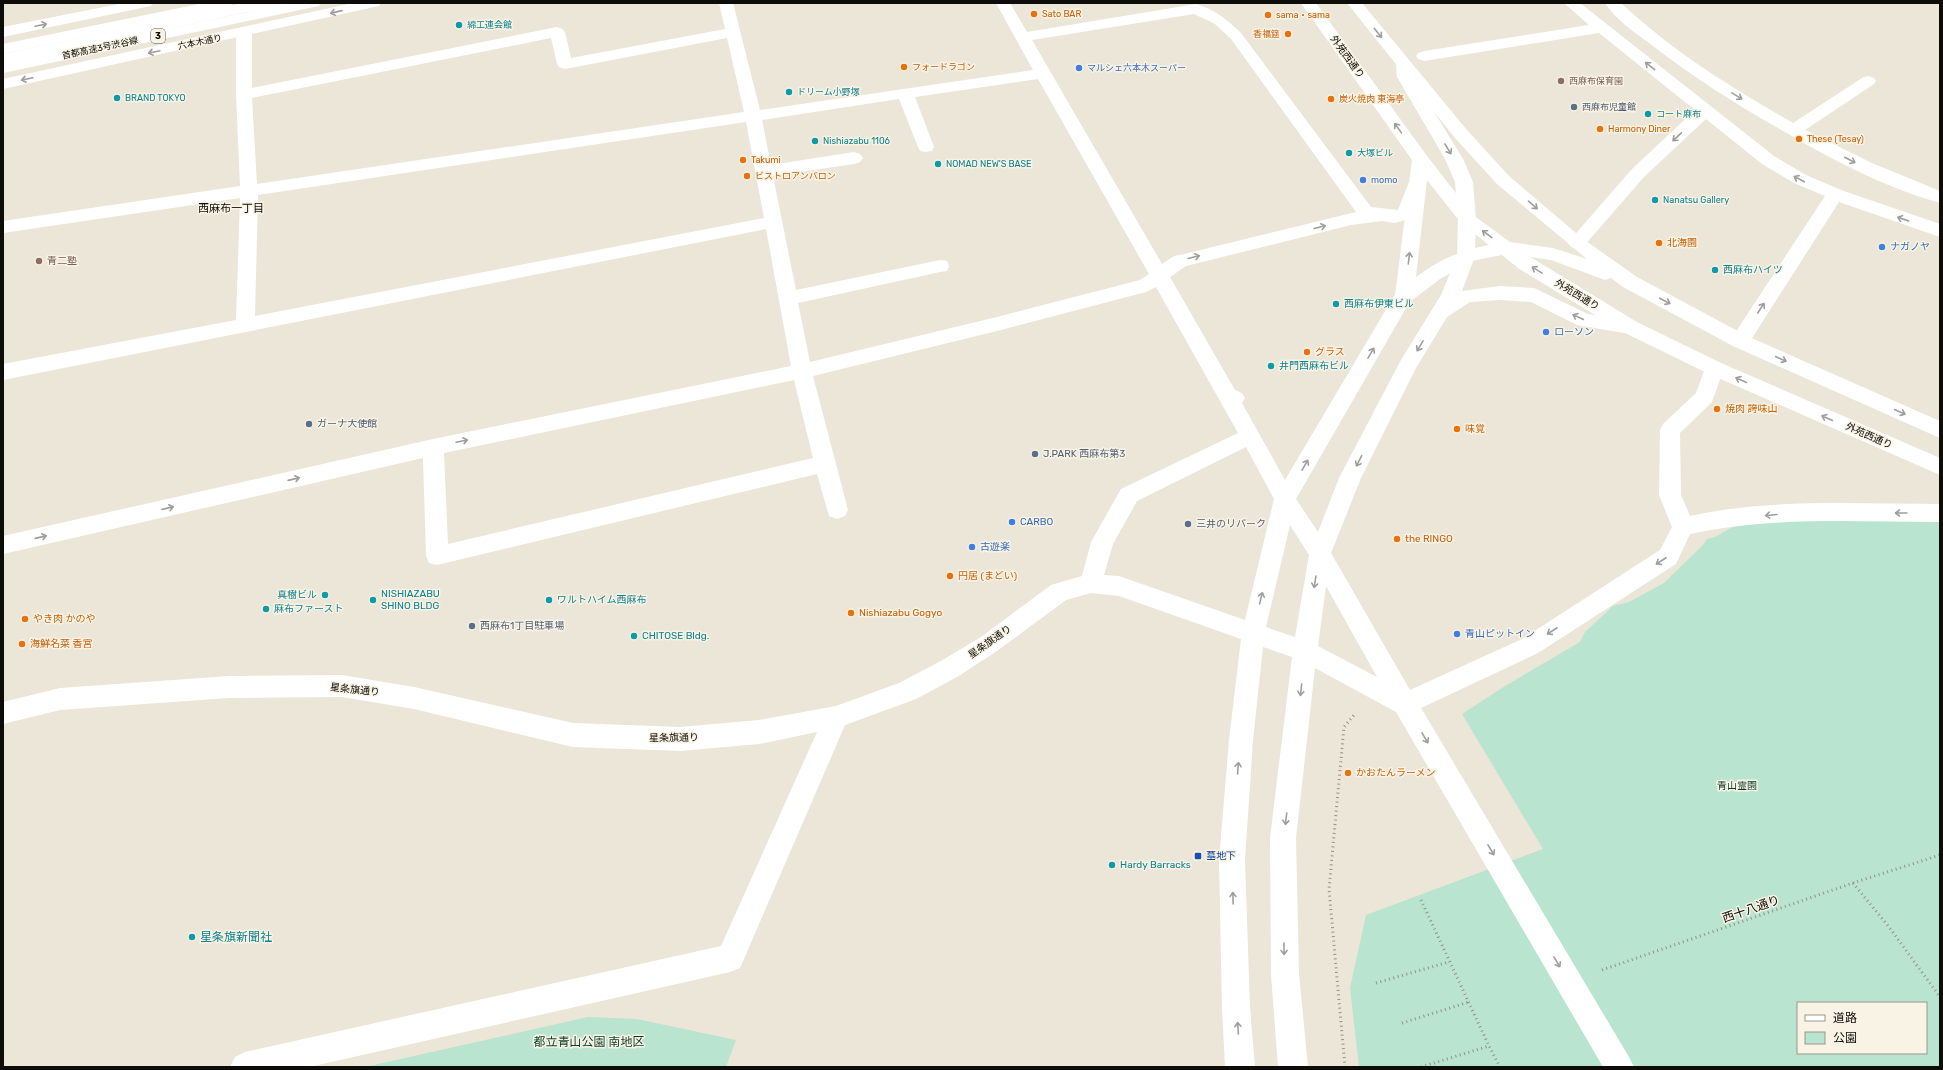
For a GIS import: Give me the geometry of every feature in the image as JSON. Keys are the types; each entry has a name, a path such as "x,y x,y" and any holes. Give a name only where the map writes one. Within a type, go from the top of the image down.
{"main road":[{"path":"3,32 146,3"},
{"name":"首都高速3号渋谷線","path":"3,49 226,3"},
{"path":"3,59 243,8 279,3"},
{"name":"首都高速3号渋谷線","path":"3,68 314,3"},
{"name":"六本木通り","path":"3,84 374,3"},
{"path":"726,3 753,116 802,371 837,510"},
{"path":"1003,3 1160,274 1230,399 1235,398 1230,400 1285,499 1320,554 1405,704 1620,1067"},
{"name":"外苑西通り","path":"1308,3 1421,160 1467,219 1525,263 1630,327 1714,368 1940,467"},
{"path":"1354,3 1461,134 1503,180 1577,243 1630,282 1740,341 1940,430"},
{"path":"1571,3 1601,28 1681,89 1768,160 1800,179 1835,194 1940,231"},
{"path":"1612,3 1660,45 1703,76 1793,130 1859,165 1940,197"},
{"path":"1023,37 1194,6 1220,21 1236,36 1360,209 1371,214 1395,217 1406,214 1413,196 1421,160"},
{"path":"1424,56 1601,28"},
{"path":"244,32 244,95 249,191 245,325"},
{"path":"244,95 557,32 565,64 733,32"},
{"path":"1293,1067 1285,974 1283,838 1305,651 1320,554 1350,478 1408,365 1450,296 1466,256 1467,219 1464,182 1454,159 1405,77 1404,66"},
{"path":"3,227 1044,73"},
{"path":"1681,89 1703,76"},
{"path":"1793,130 1868,81"},
{"path":"905,93 926,147"},
{"path":"1577,243 1638,173 1705,110"},
{"path":"764,172 854,158"},
{"path":"1404,296 1421,160"},
{"path":"1740,341 1835,194"},
{"path":"3,545 433,447 802,371 998,324 1146,285 1180,261 1352,219 1382,215"},
{"path":"3,372 773,222"},
{"path":"1240,1067 1236,1008 1232,860 1240,740 1253,633 1285,499 1404,296 1433,274 1466,256 1506,248 1553,254 1630,282"},
{"path":"788,298 940,266"},
{"path":"1440,312 1466,296 1500,293 1534,295 1584,320 1630,327"},
{"path":"1405,704 1530,646 1668,557 1683,527 1670,495 1670,430 1705,397 1714,368"},
{"path":"1091,583 1102,542 1129,495 1250,436"},
{"path":"433,447 437,556 825,464"},
{"path":"1683,527 1718,519 1793,513 1940,513"},
{"name":"星条旗通り","path":"3,713 60,699 229,687 342,686 414,698 573,734 610,737 680,739 719,737 759,732 836,717 907,691 949,669 989,644 1059,592 1091,583 1119,586 1305,651 1405,704"},
{"path":"246,1067 730,958 836,717"}],"path":[{"path":"1345,1067 1329,889 1344,727 1360,708"},
{"name":"西十八通り","path":"1570,982 1854,883 1940,855"},
{"path":"1854,883 1889,927 1940,997"},
{"path":"1421,900 1449,962 1500,1067"},
{"path":"1376,983 1449,962"},
{"path":"1402,1023 1469,1002"},
{"path":"1421,1067 1489,1046"}],"green space":[{"name":"青山霊園","path":"1932,520 1940,523 1940,1067 1359,1067 1350,988 1366,915 1543,849 1462,714 1505,686 1580,642 1585,632 1613,606 1629,602 1664,583 1703,545 1707,539 1715,537 1743,521"},
{"name":"都立青山公園 南地区","path":"588,1017 637,1019 736,1040 726,1067 365,1067"}],"place":[{"name":"Sato BAR","path":"1034,14"},
{"name":"sama・sama","path":"1268,15"},
{"name":"綿工連会館","path":"459,25"},
{"name":"香福筵","path":"1288,34"},
{"name":"フォードラゴン","path":"904,67"},
{"name":"マルシェ六本木スーパー","path":"1079,68"},
{"name":"西麻布保育園","path":"1561,81"},
{"name":"ドリーム小野塚","path":"789,92"},
{"name":"BRAND TOKYO","path":"117,98"},
{"name":"炭火焼肉 東海亭","path":"1331,99"},
{"name":"西麻布児童館","path":"1574,107"},
{"name":"コート麻布","path":"1648,114"},
{"name":"Harmony Diner","path":"1600,129"},
{"name":"These (Tesay)","path":"1799,139"},
{"name":"Nishiazabu 1106","path":"815,141"},
{"name":"大塚ビル","path":"1349,153"},
{"name":"Takumi","path":"743,160"},
{"name":"NOMAD NEW'S BASE","path":"938,164"},
{"name":"ビストロアンバロン","path":"747,176"},
{"name":"momo","path":"1363,180"},
{"name":"Nanatsu Gallery","path":"1655,200"},
{"name":"北海園","path":"1659,243"},
{"name":"ナガノヤ","path":"1882,247"},
{"name":"青二塾","path":"39,261"},
{"name":"西麻布ハイツ","path":"1715,270"},
{"name":"西麻布伊東ビル","path":"1336,304"},
{"name":"ローソン","path":"1546,332"},
{"name":"グラス","path":"1307,352"},
{"name":"井門西麻布ビル","path":"1271,366"},
{"name":"焼肉 誇味山","path":"1717,409"},
{"name":"ガーナ大使館","path":"309,424"},
{"name":"味覚","path":"1457,429"},
{"name":"J.PARK 西麻布第3","path":"1035,454"},
{"name":"CARBO","path":"1012,522"},
{"name":"三井のリパーク","path":"1188,524"},
{"name":"the RINGO","path":"1397,539"},
{"name":"古遊楽","path":"972,547"},
{"name":"円居 (まどい)","path":"950,576"},
{"name":"真樹ビル","path":"325,595"},
{"name":"NISHIAZABU SHINO BLDG","path":"373,600"},
{"name":"ワルトハイム西麻布","path":"549,600"},
{"name":"麻布ファースト","path":"266,609"},
{"name":"Nishiazabu Gogyo","path":"851,613"},
{"name":"やき肉 かのや","path":"25,619"},
{"name":"西麻布1丁目駐車場","path":"472,626"},
{"name":"青山ピットイン","path":"1457,634"},
{"name":"CHITOSE Bldg.","path":"634,636"},
{"name":"海鮮名菜 香宮","path":"22,644"},
{"name":"かおたんラーメン","path":"1348,773"},
{"name":"墓地下","path":"1198,856"},
{"name":"Hardy Barracks","path":"1112,865"},
{"name":"星条旗新聞社","path":"192,937"}],"district":[{"name":"西麻布一丁目","path":"231,208"}]}
